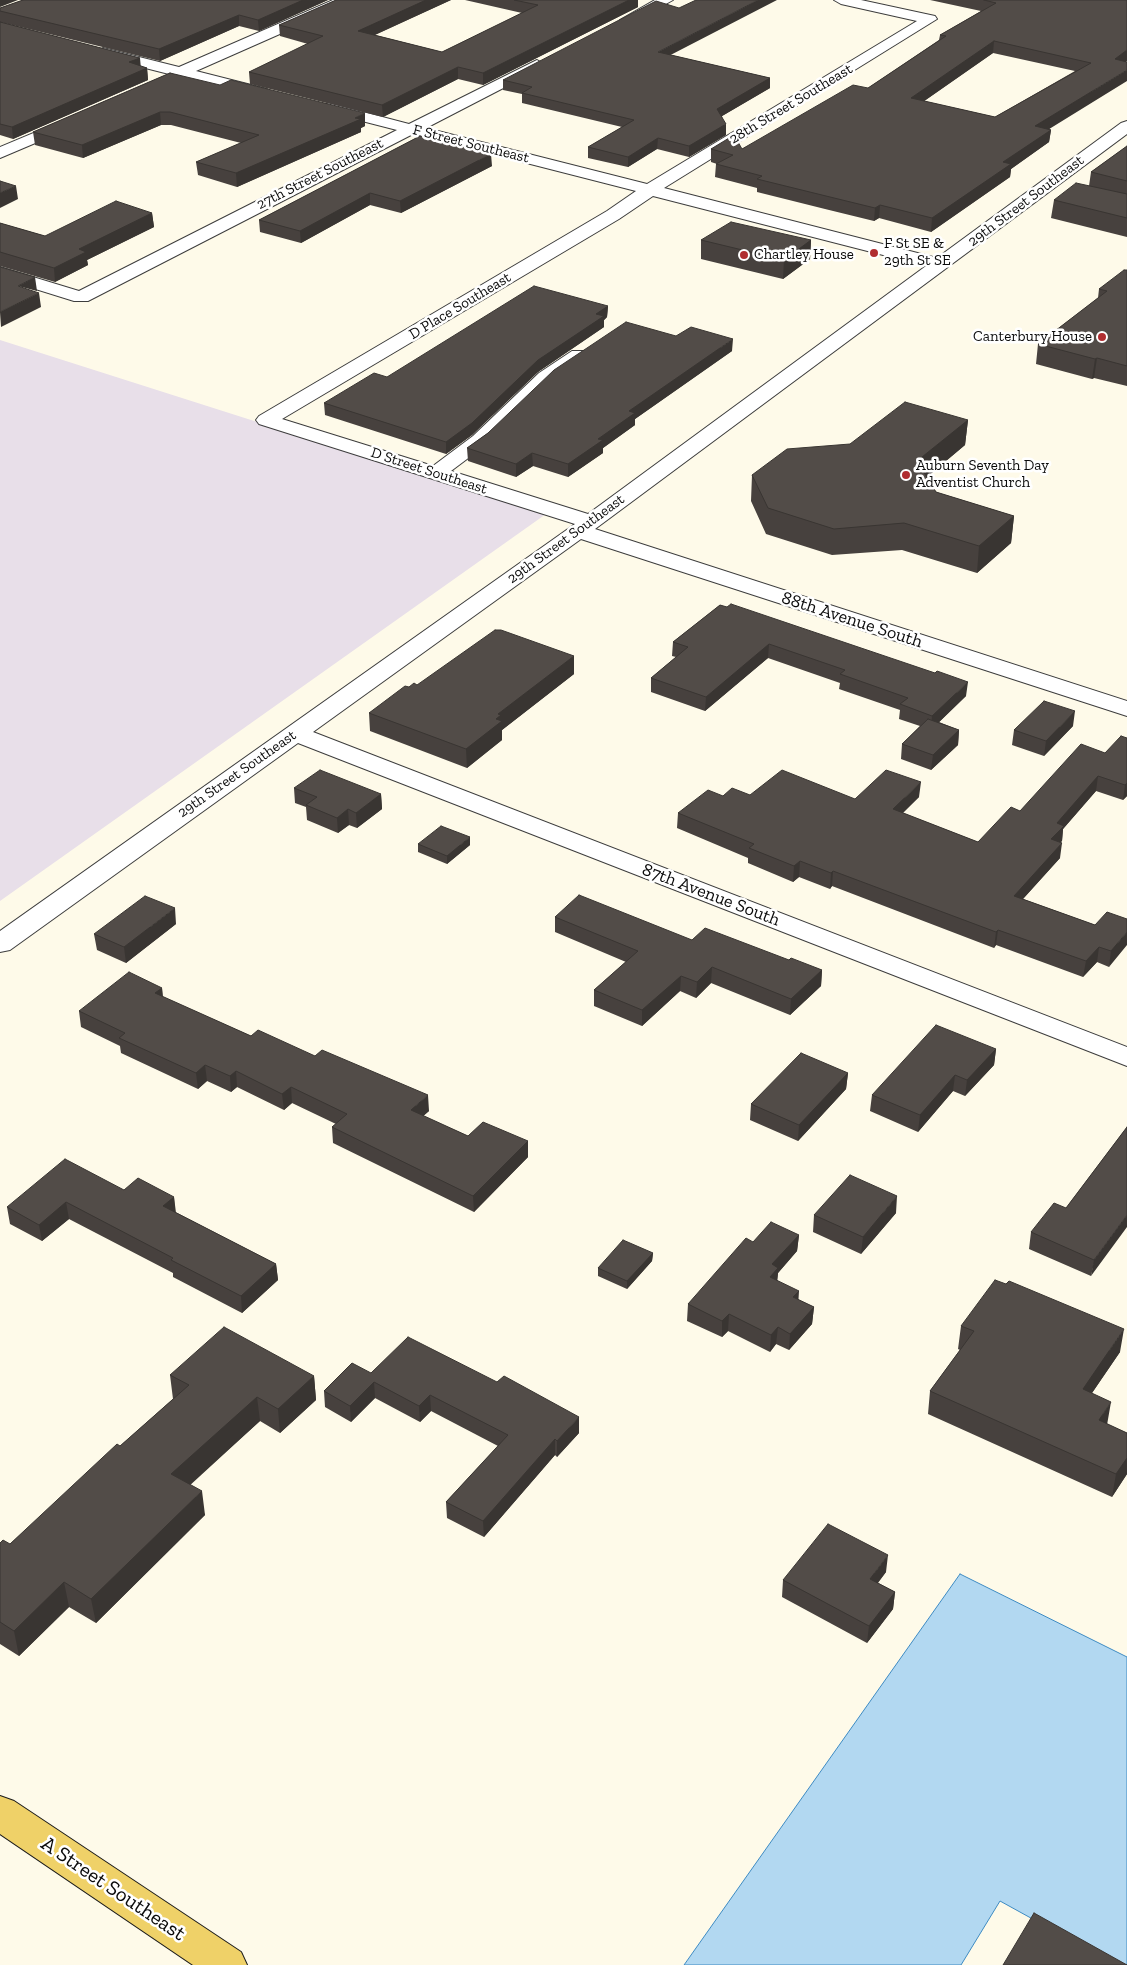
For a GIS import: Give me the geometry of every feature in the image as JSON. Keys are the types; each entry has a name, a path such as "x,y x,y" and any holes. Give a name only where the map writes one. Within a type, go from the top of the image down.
{"main road":[{"name":"A Street Southeast","path":"0,1813 227,1965"}],"street":[{"path":"154,84 345,0"},
{"path":"613,26 666,0"},
{"name":"28th Street Southeast","path":"651,189 930,19 841,0"},
{"path":"86,48 277,96"},
{"name":"27th Street Southeast","path":"0,272 81,296 551,57"},
{"name":"F Street Southeast","path":"315,105 941,264"},
{"path":"0,153 82,117"},
{"name":"29th Street Southeast","path":"0,944 584,526 941,264 1054,189 1123,133"},
{"name":"D Place Southeast","path":"266,420 613,215 651,189"},
{"path":"436,473 480,440 546,377 592,346"},
{"name":"D Street Southeast","path":"266,420 436,473 584,526"},
{"name":"88th Avenue South","path":"584,526 1127,709"},
{"name":"87th Avenue South","path":"295,733 1127,1057"}],"shaded area":[{"path":"0,340 546,514 0,901"}],"water":[{"path":"960,1574 1127,1657 1127,1965 1116,1965 1000,1901 961,1965 684,1965"}],"building":[{"path":"23,0 303,0 258,20 239,15 159,49 0,11 0,8"},
{"path":"336,0 426,0 358,31 442,52 538,5 514,0 629,0 483,73 458,67 382,105 249,72 323,36 279,25"},
{"path":"696,0 758,0 658,52 770,78 717,109 726,124 689,146 658,138 628,157 588,147 634,120 522,93 532,87 503,80 656,1 679,8"},
{"path":"984,0 1127,0 1127,50 1115,59 1127,62 1127,70 1035,126 1051,130 1003,162 1011,164 932,218 880,205 875,208 757,179 762,176 716,164 733,155 711,149 734,135 742,149 853,85 868,88 946,36 940,35 996,3","holes":["994,41 1091,63 995,117 911,98"]},
{"path":"0,22 140,58 129,62 147,68 12,127 0,124"},
{"path":"170,73 220,85 231,80 365,113 355,118 361,119 236,173 196,162 259,135 170,112 160,112 82,145 33,132"},
{"path":"420,136 491,154 400,201 370,193 300,231 259,220"},
{"path":"1127,146 1127,181 1091,172"},
{"path":"0,181 16,186 0,193"},
{"path":"1076,183 1127,194 1127,218 1054,200"},
{"path":"116,201 152,213 79,249 86,252 54,268 0,252 0,223 45,236"},
{"path":"731,222 811,240 784,260 701,240"},
{"path":"0,267 35,277 18,286 39,293 0,312"},
{"path":"1124,270 1127,270 1127,366 1038,344 1107,291 1099,289"},
{"path":"534,286 608,306 596,314 604,316 538,360 472,423 446,442 324,403 374,373 387,377"},
{"path":"626,322 676,336 691,327 733,339 629,411 635,413 598,439 603,440 568,464 532,453 516,464 467,448 488,433 554,370"},
{"path":"905,402 968,420 917,461 936,492 1014,516 979,546 904,523 834,529 768,508 752,475 787,449 850,444"},
{"path":"731,604 935,673 937,671 968,682 932,716 900,704 908,698 840,674 845,670 769,644 706,697 651,678 688,647 673,642 720,605 727,607"},
{"path":"495,630 501,630 574,656 498,714 501,715 496,719 502,721 466,749 369,713 405,686 409,687 414,683 417,685"},
{"path":"1044,701 1075,711 1046,741 1014,730"},
{"path":"928,719 959,730 933,755 902,744"},
{"path":"1121,736 1127,738 1127,783 1125,785 1098,776 1057,823 1064,826 1051,839 1062,843 1014,896 1095,925 1107,912 1127,919 1127,932 1111,951 1099,947 1086,961 998,930 996,932 833,871 831,873 800,861 794,866 749,848 754,844 678,813 708,790 723,796 732,788 750,795 782,770 855,799 886,770 921,782 893,809 978,842 1011,807 1020,811 1081,744 1105,753"},
{"path":"320,770 381,794 356,813 348,809 337,818 306,805 317,797 294,788"},
{"path":"441,826 470,837 447,856 418,844"},
{"path":"579,895 692,940 705,928 789,960 791,958 822,970 791,999 712,967 697,982 681,976 642,1010 594,990 638,951 555,917"},
{"path":"145,896 175,908 124,947 94,934"},
{"path":"129,972 162,988 155,993 251,1036 258,1030 315,1056 322,1050 428,1095 411,1110 468,1136 483,1122 528,1141 473,1196 332,1127 347,1114 291,1087 282,1094 236,1071 230,1076 205,1065 196,1073 119,1038 125,1033 79,1011"},
{"path":"936,1025 996,1049 967,1080 955,1075 920,1115 872,1095"},
{"path":"801,1053 848,1073 799,1125 751,1104"},
{"path":"1127,1127 1127,1215 1094,1260 1031,1232 1054,1203 1066,1208"},
{"path":"65,1159 124,1190 138,1178 174,1197 163,1206 276,1264 241,1296 66,1202 39,1225 7,1207"},
{"path":"850,1175 897,1196 863,1237 814,1215"},
{"path":"771,1222 799,1235 772,1264 778,1268 770,1277 799,1291 793,1297 814,1307 790,1334 778,1327 771,1335 729,1314 722,1321 688,1304 746,1238 753,1242"},
{"path":"623,1240 653,1253 627,1281 598,1268"},
{"path":"995,1280 1006,1284 1009,1281 1124,1329 1083,1389 1111,1402 1099,1420 1127,1433 1127,1458 1116,1474 930,1391 974,1331 961,1326"},
{"path":"224,1327 314,1376 278,1409 257,1397 171,1474 202,1491 91,1599 64,1582 14,1631 0,1622 0,1543 3,1540 10,1544 117,1444 120,1446 189,1385 170,1375"},
{"path":"408,1337 497,1382 504,1376 579,1417 557,1441 555,1439 483,1521 446,1502 508,1435 430,1395 419,1406 374,1382 350,1406 324,1391 352,1363 371,1373"},
{"path":"828,1524 888,1555 870,1579 895,1592 869,1626 783,1580"},
{"path":"1034,1913 1127,1965 1003,1965"}],"place":[{"name":"F St SE & 29th St SE","path":"874,253"},
{"name":"Chartley House","path":"744,255"},
{"name":"Canterbury House","path":"1102,337"},
{"name":"Auburn Seventh Day Adventist Church","path":"906,475"}]}
